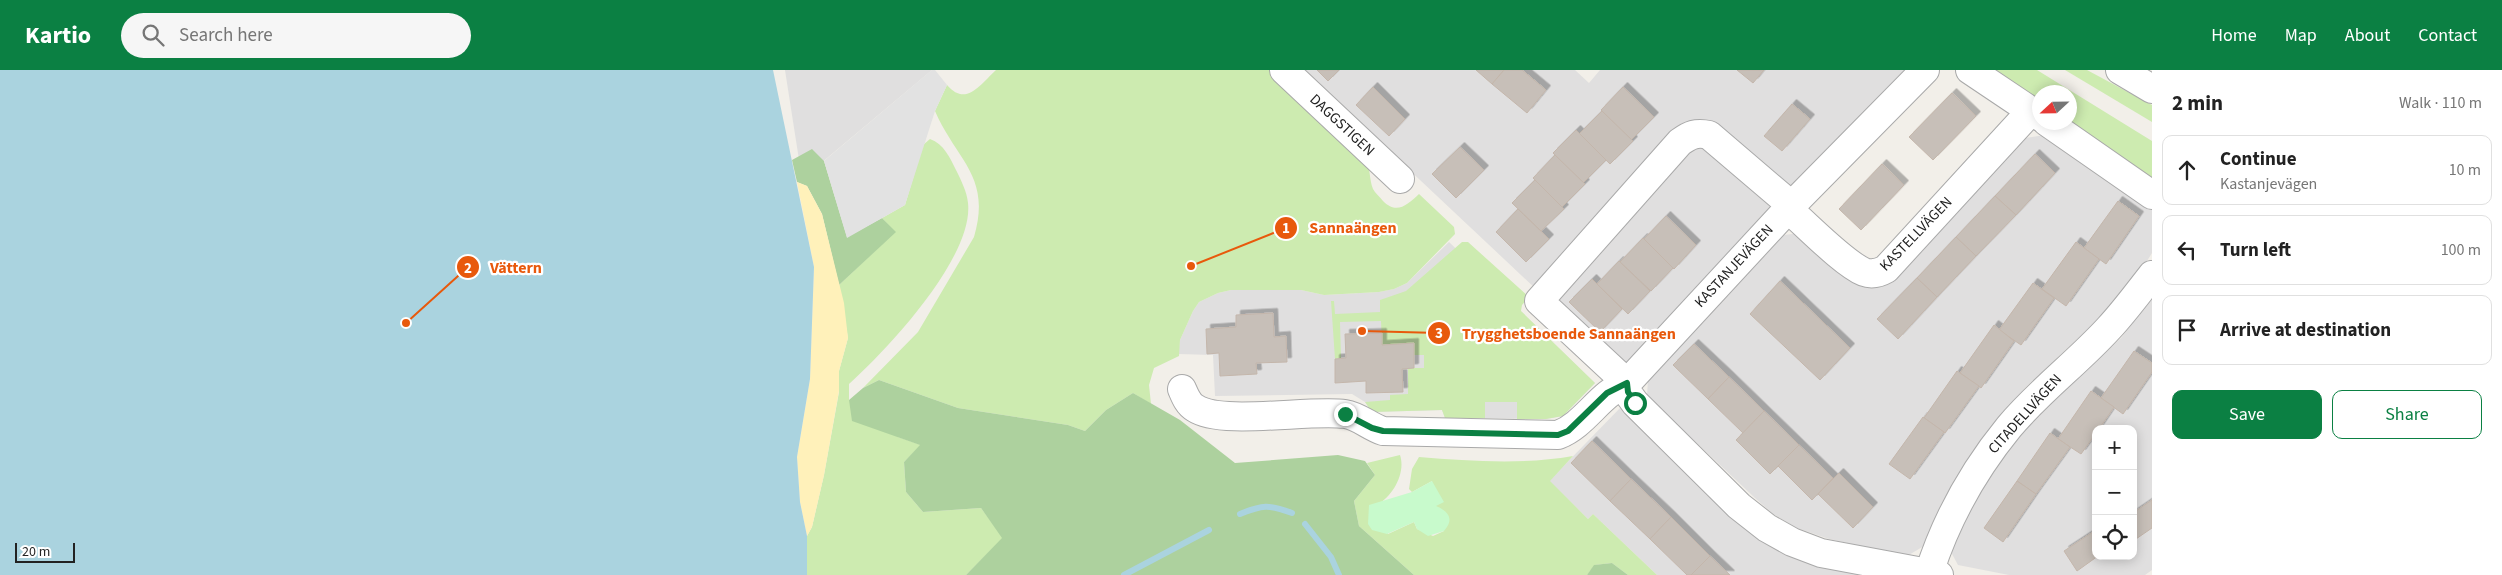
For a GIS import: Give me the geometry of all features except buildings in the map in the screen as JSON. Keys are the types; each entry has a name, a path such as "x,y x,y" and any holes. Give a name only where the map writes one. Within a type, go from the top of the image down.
{"street":[{"name":"DAGGSTIGEN","path":"1284,70 1400,179"},
{"name":"KASTANJEVÄGEN","path":"1182,389 1186,399 1195,408 1227,416 1345,414 1372,428 1383,431 1558,435 1574,426 1607,393 1627,383 1790,207 1925,70"},
{"path":"1970,70 2032,112"},
{"path":"2120,70 2152,89"},
{"name":"KASTELLVÄGEN","path":"1790,207 1850,262 1865,272 1877,274 1886,269 2032,124"},
{"path":"2058,130 2152,195"},
{"path":"1790,207 1709,136 1700,133 1689,135 1680,142 1539,301 1627,383 1628,392 1635,403 1739,506 1767,528 1792,542 1821,553 1934,574"},
{"name":"CITADELLVÄGEN","path":"1934,574 1936,549 1976,471 2009,427 2042,391 2108,329 2152,275"}],"shaded area":[{"path":"785,70 932,70 802,179"},
{"path":"932,70 935,70 947,85 935,111 905,205 847,238 824,161"},
{"path":"1303,70 1575,70 1589,83 1600,70 1905,70 1621,369"},
{"path":"2045,135 2152,207 2152,253 2140,272 2101,317 2025,388 1986,434 1963,466 1924,546 1907,556 1829,539 1797,528 1773,514 1647,396 1648,379 1784,235 1801,233 1866,288 1882,287 2025,138"},
{"path":"1449,242 1595,383 1563,416 1546,419 1445,418 1442,410 1372,412 1365,402 1352,394 1215,396 1213,355 1178,354 1180,340 1193,311 1199,302 1218,293 1231,290 1301,290 1324,295 1379,292 1394,289 1407,283"},
{"path":"2152,298 2152,570 2145,575 2009,575 1958,565 1951,552 1978,494 2011,444 2033,419 2121,338"},
{"path":"1621,407 1811,563 1863,575 1657,575 1593,514 1588,519 1549,481"}],"green space":[{"path":"996,70 1270,70 1365,159 1373,189 1383,201 1397,208 1406,205 1419,194 1454,227 1455,234 1407,283 1394,289 1379,292 1324,295 1301,290 1231,290 1218,293 1199,302 1180,340 1179,356 1154,368 1149,385 1151,404 1133,393 1106,410 1085,431 1068,425 958,408 879,380 863,388 918,332 974,237 978,216 978,198 975,183 935,111 947,85 960,94 967,94 978,87"},
{"path":"1991,70 2037,70 2061,85 2032,85 2032,97"},
{"path":"2065,70 2087,70 2152,105 2152,122"},
{"path":"2077,95 2152,141 2152,178 2077,127"},
{"path":"930,139 939,144 946,152 964,186 968,203 966,225 957,249 943,275 925,301 884,349 849,384 849,400 898,437 921,445 904,462 906,492 923,512 981,508 1003,538 966,575 807,575 807,536 812,527 824,475 839,392 839,371 848,338 839,285 895,232 882,218 905,205 923,145"},
{"path":"812,149 824,161 847,237 882,218 896,232 839,285 822,214 807,186 797,182 792,160"},
{"path":"1462,242 1468,242 1529,297 1522,305 1521,311 1595,383 1563,416 1546,419 1517,419 1517,402 1485,402 1485,418 1445,418 1442,410 1372,412 1365,402 1390,400 1390,395 1408,394 1408,368 1424,368 1424,355 1414,355 1413,343 1382,345 1381,321 1340,322 1341,358 1335,359 1331,301 1334,301 1335,314 1380,312 1380,300 1406,291"},
{"path":"879,380 958,408 1068,425 1085,431 1106,410 1133,393 1180,420 1235,463 1338,455 1365,461 1375,475 1354,501 1359,526 1414,575 966,575 1002,538 981,508 923,512 906,492 904,462 920,445 852,421 849,400 863,388"},
{"path":"1400,455 1401,469 1397,483 1388,496 1377,505 1388,534 1414,522 1417,529 1433,536 1444,531 1435,506 1432,481 1412,492 1409,489 1412,469 1419,457 1477,461 1535,461 1573,456 1550,481 1588,519 1593,514 1657,575 1628,575 1612,563 1595,565 1587,575 1414,575 1359,526 1354,501 1375,475 1367,463"},
{"path":"1432,481 1444,502 1436,506 1444,510 1449,516 1449,523 1444,531 1428,536 1417,529 1414,522 1387,534 1372,530 1368,524 1369,505 1412,492"},
{"path":"1612,563 1628,575 1587,575 1594,565"}],"sand":[{"path":"797,182 807,186 822,214 844,303 848,338 839,371 839,391 824,475 812,527 807,536 800,502 797,457 810,379 814,267"}],"water":[{"path":"0,70 773,70 814,267 810,379 797,457 800,502 807,536 807,575 0,575"}],"waterway":[{"path":"1240,514 1260,507 1277,508 1292,513"},
{"path":"1305,524 1331,557 1339,575"},
{"path":"1124,575 1209,530"}],"place":[{"name":"Sannaängen","path":"1191,266"},
{"name":"Vättern","path":"406,323"},
{"name":"Trygghetsboende Sannaängen","path":"1362,331"}],"route":[{"path":"1345,414 1355,417 1372,428 1383,431 1558,435 1568,431 1607,393 1616,387 1627,383 1628,392 1635,403"}]}
